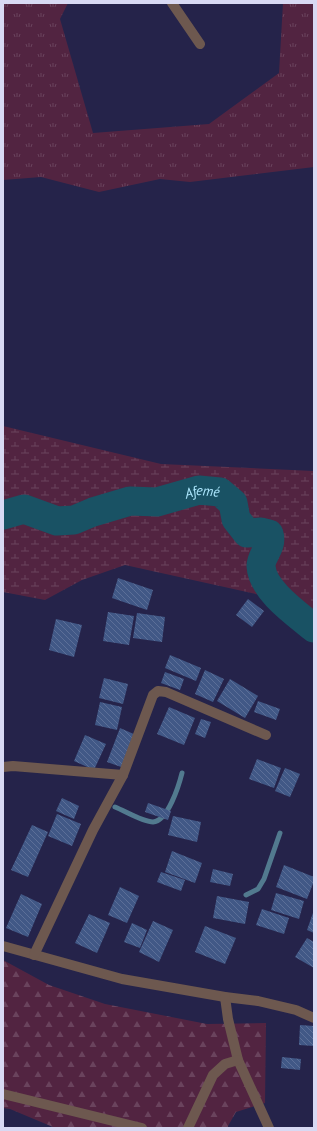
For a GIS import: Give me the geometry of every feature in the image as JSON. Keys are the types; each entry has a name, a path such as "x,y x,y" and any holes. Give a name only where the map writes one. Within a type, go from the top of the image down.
{"street":[{"path":"172,3 200,44"},
{"path":"34,955 93,830 123,775 153,695 158,691 166,692 266,735"},
{"path":"3,767 13,766 123,775"},
{"path":"3,946 122,979 275,1004 296,1010 314,1018"},
{"path":"225,997 228,1019 238,1060 269,1128"},
{"path":"188,1128 213,1075 225,1064 238,1060"},
{"path":"3,1094 142,1128"}],"green space":[{"path":"3,3 68,3 60,19 93,133 209,124 279,73 283,3 314,3 314,167 190,182 160,179 99,192 41,177 3,180"},
{"path":"3,426 161,464 314,471 314,641 269,597 125,565 82,580 45,600 3,592"},
{"path":"3,960 49,985 105,1004 207,1024 266,1023 265,1103 236,1112 228,1128 58,1128 10,1109 3,1108"}],"building":[{"path":"118,578 153,590 147,610 112,598"},
{"path":"248,599 264,611 252,627 236,615"},
{"path":"108,612 134,616 129,645 103,641"},
{"path":"137,613 165,617 162,642 133,638"},
{"path":"56,619 82,625 74,657 49,650"},
{"path":"170,655 201,668 196,681 165,668"},
{"path":"205,670 224,679 213,702 195,694"},
{"path":"165,672 184,679 180,690 161,683"},
{"path":"104,678 128,684 123,704 99,698"},
{"path":"230,679 258,696 245,718 217,701"},
{"path":"258,701 280,709 276,720 254,712"},
{"path":"100,702 122,707 117,730 95,725"},
{"path":"169,707 195,718 184,745 157,734"},
{"path":"201,719 211,722 205,738 195,734"},
{"path":"120,728 136,735 124,768 107,762"},
{"path":"85,735 106,744 94,770 74,761"},
{"path":"257,759 281,768 274,788 249,779"},
{"path":"285,768 300,774 290,797 275,791"},
{"path":"62,798 79,806 74,819 56,811"},
{"path":"148,803 171,811 168,820 145,812"},
{"path":"57,814 81,824 72,846 48,836"},
{"path":"173,816 201,822 197,842 168,835"},
{"path":"32,825 48,832 28,877 11,870"},
{"path":"172,851 202,863 195,883 165,872"},
{"path":"284,865 314,877 314,881 307,899 276,887"},
{"path":"213,869 233,874 230,886 210,882"},
{"path":"161,872 185,880 181,891 157,882"},
{"path":"120,887 139,896 127,923 108,915"},
{"path":"276,893 304,901 299,919 271,910"},
{"path":"21,894 42,904 28,937 6,928"},
{"path":"217,896 249,902 245,924 213,918"},
{"path":"262,909 289,918 284,934 256,925"},
{"path":"314,910 314,933 307,930"},
{"path":"89,914 110,923 97,953 75,943"},
{"path":"153,921 173,930 159,962 139,952"},
{"path":"132,923 147,930 140,948 124,942"},
{"path":"205,926 236,938 225,964 195,952"},
{"path":"307,938 314,942 314,968 295,957"},
{"path":"300,1025 314,1026 314,1046 299,1045"},
{"path":"282,1057 301,1059 300,1070 281,1068"}],"waterway":[{"name":"Afemé","path":"3,515 24,509 57,521 74,520 93,512 130,501 157,502 199,490 220,492 233,503 236,519 247,533 261,532 269,534 270,539 261,566 267,584 290,609 314,628"},
{"path":"115,807 149,822 158,820 163,816 172,802 182,773"},
{"path":"246,895 258,889 264,879 280,833"}]}
